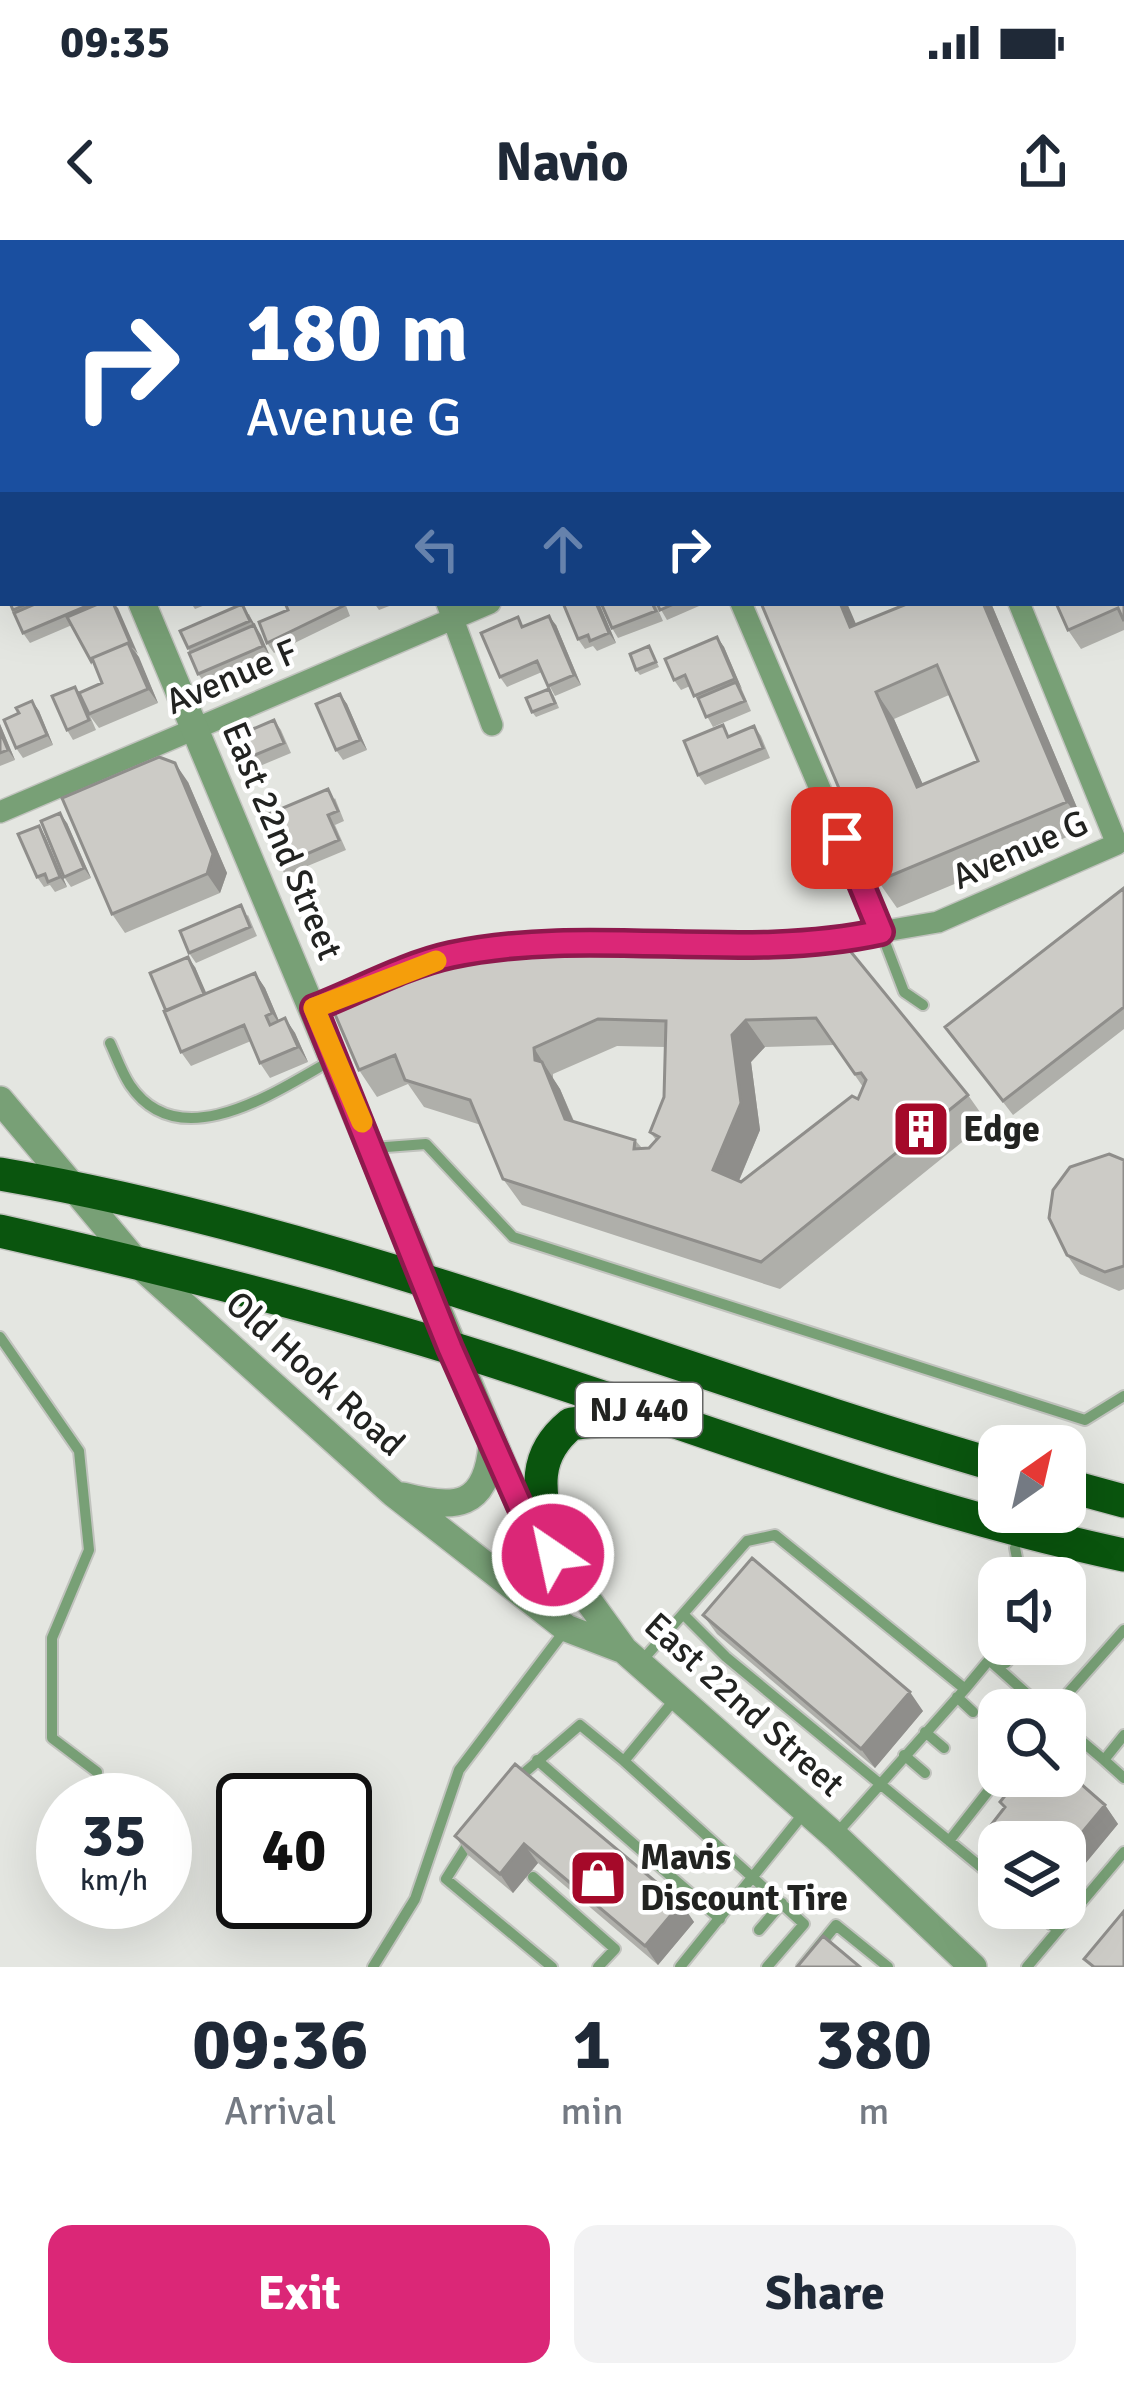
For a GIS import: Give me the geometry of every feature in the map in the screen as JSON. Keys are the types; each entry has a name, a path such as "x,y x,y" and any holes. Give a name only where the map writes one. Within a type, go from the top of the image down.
{"highway":[{"name":"NJ 440","path":"0,1174 426,1279 978,1459"},
{"name":"NJ 440","path":"0,1231 136,1262 450,1348 826,1474 1020,1533 1124,1555"},
{"path":"553,1555 538,1498 538,1475 552,1442 571,1424 650,1414"},
{"path":"826,1474 1005,1557"},
{"path":"1086,1491 1124,1501"},
{"path":"1086,1567 1124,1566"}],"street":[{"name":"East 22nd Street","path":"143,606 520,1506 632,1657 807,1810 973,1967"},
{"path":"743,606 881,932"},
{"name":"Avenue G","path":"790,944 938,922 1118,844 1020,606"},
{"name":"Avenue F","path":"0,812 450,611"},
{"path":"450,611 492,725"},
{"path":"314,1008 450,956 538,947 748,946"},
{"name":"Old Hook Road","path":"0,1100 136,1262 393,1493 566,1628 632,1657"},
{"path":"393,1493 436,1505 475,1495 489,1477 492,1441"}],"lane":[{"path":"881,932 904,992 923,1005"},
{"path":"110,1043 132,1089 171,1116 233,1114 335,1058"},
{"path":"373,1148 426,1144 512,1237 1085,1420 1124,1396"},
{"path":"0,1337 79,1451 89,1550 52,1638 52,1738 97,1772"},
{"path":"632,1657 682,1614 747,1541 762,1534 776,1535 961,1693 973,1712"},
{"path":"682,1614 978,1864"},
{"path":"373,1967 415,1899 459,1770 566,1628"},
{"path":"1069,1689 1124,1630"},
{"path":"835,1836 985,1665"},
{"path":"995,1665 1024,1689"},
{"path":"625,1761 678,1696"},
{"path":"509,1787 580,1725 804,1924 767,1967"},
{"path":"925,1732 944,1748"},
{"path":"1104,1760 1124,1735"},
{"path":"1086,1745 1124,1778"},
{"path":"904,1755 925,1773"},
{"path":"537,1760 720,1919"},
{"path":"949,1840 980,1797"},
{"path":"960,1803 971,1812"},
{"path":"680,1967 807,1810"},
{"path":"483,1820 446,1880 552,1967"},
{"path":"1027,1967 1124,1852"},
{"path":"533,1877 615,1949 598,1967"},
{"path":"759,1930 782,1903"},
{"path":"802,1967 836,1925 888,1967"}],"building":[{"path":"30,606 87,606 23,633 14,613"},
{"path":"93,606 114,606 131,645 91,661 67,617"},
{"path":"237,606 243,606 250,621 188,648 180,631"},
{"path":"286,606 343,606 267,643 259,622 288,610"},
{"path":"564,606 597,606 609,633 590,641 588,635 578,639"},
{"path":"602,606 654,606 656,611 612,628"},
{"path":"762,606 841,606 850,627 902,606 984,606 1067,802 878,881","holes":["937,665 978,761 917,787 876,692"]},
{"path":"1057,606 1124,606 1124,621 1118,608 1068,630"},
{"path":"549,616 574,675 548,686 537,661 500,677 481,633 518,617 522,627"},
{"path":"254,625 263,646 198,674 189,653"},
{"path":"717,637 735,679 694,696 685,675 674,680 665,659"},
{"path":"128,643 148,689 89,714 79,693 102,683 92,658"},
{"path":"649,646 656,662 636,670 630,654"},
{"path":"736,682 745,701 706,717 698,698"},
{"path":"75,687 89,720 67,730 52,696"},
{"path":"549,689 555,703 532,712 526,698"},
{"path":"340,694 360,740 336,750 316,704"},
{"path":"32,701 47,735 16,748 4,720"},
{"path":"274,720 284,743 236,763 227,740"},
{"path":"723,725 728,737 754,726 763,748 698,775 684,741"},
{"path":"159,757 175,763 213,854 207,874 112,914 62,798"},
{"path":"328,789 338,811 328,815 339,840 279,866 259,818"},
{"path":"60,813 84,868 64,877 41,821"},
{"path":"39,826 60,877 48,882 45,874 37,877 18,834"},
{"path":"1124,888 1124,1007 1003,1101 945,1027"},
{"path":"241,905 250,927 189,953 180,931"},
{"name":"Edge","path":"842,941 968,1095 761,1262 503,1179 470,1100 405,1080 395,1055 359,1070 331,1005 449,955","holes":["816,1018 855,1074 861,1073 866,1080 858,1099 852,1096 741,1182 713,1170 741,1103 732,1035 746,1020","598,1019 666,1021 664,1097 650,1132 659,1137 649,1148 634,1149 635,1140 565,1119 542,1062 535,1060 534,1048"]},
{"path":"188,957 204,994 166,1011 150,973"},
{"path":"255,973 272,1013 266,1016 270,1025 285,1018 298,1047 260,1063 244,1025 181,1052 164,1011"},
{"path":"1109,1154 1124,1160 1124,1266 1105,1272 1067,1255 1049,1218 1053,1190 1070,1167"},
{"path":"752,1558 910,1692 861,1749 703,1615"},
{"name":"Mavis Discount Tire","path":"515,1764 681,1903 645,1946 524,1844 500,1874 455,1836"},
{"path":"1086,1788 1105,1805 1086,1828 1086,1821 994,1821 1005,1807 1000,1802 1004,1797 1086,1797"},
{"path":"1124,1911 1124,1967 1094,1967 1084,1959"},
{"path":"823,1936 860,1967 797,1967"}],"slow traffic":[{"path":"362,1122 314,1008 436,961"}],"place":[{"name":"Edge","path":"921,1129"},
{"name":"Mavis Discount Tire","path":"598,1878"}],"route":[{"path":"553,1555 520,1506 450,1348 409,1235 314,1008 450,956 538,947 832,943 881,932 842,838"}]}
